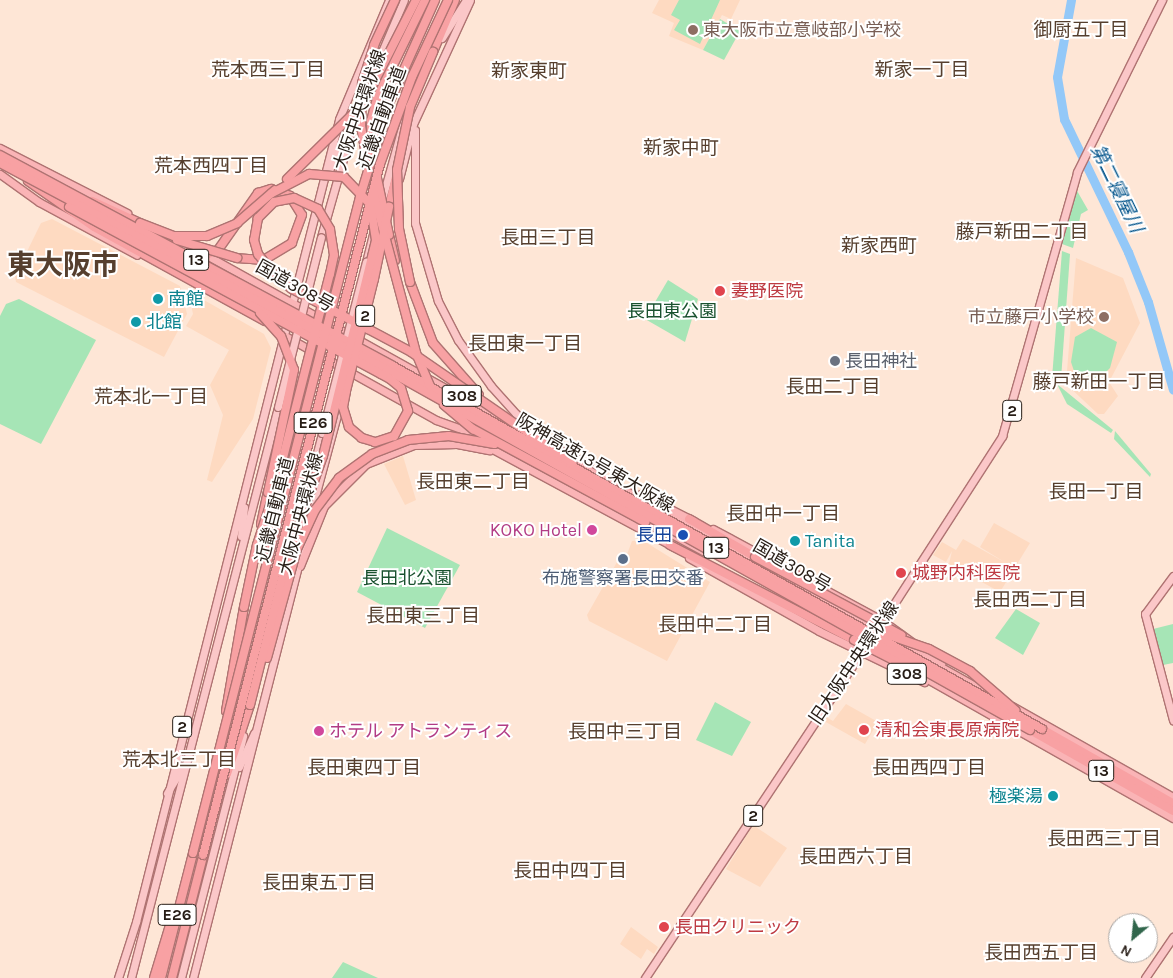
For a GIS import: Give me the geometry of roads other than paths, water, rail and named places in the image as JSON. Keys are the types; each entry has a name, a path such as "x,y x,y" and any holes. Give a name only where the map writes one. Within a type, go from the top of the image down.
{"highway":[{"path":"395,0 369,57 360,114 369,174 416,353 434,392 462,421 521,456 628,514 677,531"},
{"path":"160,232 186,238 216,234 237,223 272,193 363,104 416,0"},
{"path":"404,304 372,153 370,126 381,88 425,0"},
{"name":"近畿自動車道","path":"161,978 360,197 389,103 435,0"},
{"name":"近畿自動車道","path":"172,978 380,164 412,77 448,0"},
{"path":"0,164 69,207 322,342 330,347 347,356 355,360 396,383 404,393 408,411 394,436 382,441 362,438 349,427 343,407 346,391 353,363 355,354 372,288 410,107 457,0"},
{"name":"国道308号","path":"0,148 293,301 490,411 876,632 1173,796"},
{"name":"阪神高速13号東大阪線","path":"0,155 391,365 677,531 852,622 1173,803"},
{"name":"阪神高速13号東大阪線","path":"0,164 387,370 1173,811"},
{"path":"398,170 402,244 425,328 462,381 517,426"},
{"name":"国道308号","path":"0,174 38,202 436,420 528,456 868,643 953,696 1173,818"},
{"path":"250,705 287,558 323,456 376,235 370,204 344,177 309,174 272,193"},
{"path":"56,185 160,232 228,256 264,260 297,236 300,208 285,193 265,190 247,204 218,250 206,255"},
{"path":"257,545 274,493 316,332 318,322 321,312 323,303 330,274 334,255 330,229 318,210 294,198 274,202 258,218 254,240 258,254 276,277 292,289 300,293 317,302 326,307 368,329 410,352 517,426 677,531"},
{"path":"69,207 94,227 247,308 283,335"},
{"path":"222,735 257,545 294,370 275,327 230,293"},
{"name":"308","path":"490,411 588,466 689,519 739,541 883,621 963,679"},
{"name":"308","path":"436,420 511,457 861,653 953,696"},
{"path":"203,855 297,549 318,505 339,478 384,448 421,437 478,439 521,456"},
{"path":"300,566 317,518 334,492 366,464 387,453 438,444 477,447 511,457"},
{"path":"689,519 755,557 970,671 1042,729"},
{"path":"670,545 763,594 972,698"},
{"path":"852,622 929,649"},
{"path":"154,978 181,900"}],"main road":[{"name":"2","path":"118,978 136,922 165,795 339,119 389,0"},
{"path":"384,42 395,0"},
{"name":"大阪中央環状線","path":"131,978 351,126 384,42 404,0"},
{"name":"大阪中央環状線","path":"181,978 402,120 440,41 457,0"},
{"path":"440,41 466,0"},
{"name":"2","path":"192,978 300,566 348,372 359,338 420,108 470,0"},
{"name":"旧大阪中央環状線","path":"645,978 876,632 1002,436 1077,172 1162,0"},
{"path":"420,108 414,142 415,223 438,301 468,356 502,399 540,433 588,466"},
{"path":"320,195 351,126"},
{"path":"241,552 246,485"},
{"path":"1173,576 1145,614 1173,720"},
{"path":"230,784 261,717"},
{"path":"165,795 188,758"},
{"path":"1145,978 1173,937"}],"waterway":[{"name":"第二寝屋川","path":"1071,0 1057,77 1064,119 1128,252 1148,302 1173,390"}],"place":[{"name":"東大阪市立意岐部小学校","path":"693,30"},
{"name":"妻野医院","path":"720,291"},
{"name":"南館","path":"158,299"},
{"name":"市立藤戸小学校","path":"1104,317"},
{"name":"北館","path":"136,322"},
{"name":"長田神社","path":"835,361"},
{"name":"KOKO Hotel","path":"592,530"},
{"name":"長田","path":"683,535"},
{"name":"Tanita","path":"795,541"},
{"name":"布施警察署長田交番","path":"623,559"},
{"name":"城野内科医院","path":"901,573"},
{"name":"清和会東長原病院","path":"864,730"},
{"name":"ホテル アトランティス","path":"319,731"},
{"name":"極楽湯","path":"1053,796"},
{"name":"長田クリニック","path":"664,927"}],"district":[{"name":"御厨五丁目","path":"1081,31"},
{"name":"荒本西三丁目","path":"268,71"},
{"name":"新家一丁目","path":"922,71"},
{"name":"新家東町","path":"529,72"},
{"name":"新家中町","path":"681,149"},
{"name":"荒本西四丁目","path":"211,167"},
{"name":"藤戸新田二丁目","path":"1022,233"},
{"name":"長田三丁目","path":"548,239"},
{"name":"新家西町","path":"879,247"},
{"name":"東大阪市","path":"63,265"},
{"name":"長田東一丁目","path":"525,345"},
{"name":"藤戸新田一丁目","path":"1099,383"},
{"name":"長田二丁目","path":"833,388"},
{"name":"荒本北一丁目","path":"151,398"},
{"name":"長田東二丁目","path":"473,483"},
{"name":"長田一丁目","path":"1096,493"},
{"name":"長田中一丁目","path":"783,515"},
{"name":"長田西二丁目","path":"1030,601"},
{"name":"長田東三丁目","path":"423,617"},
{"name":"長田中二丁目","path":"715,626"},
{"name":"長田中三丁目","path":"625,733"},
{"name":"荒本北三丁目","path":"179,761"},
{"name":"長田東四丁目","path":"364,769"},
{"name":"長田西四丁目","path":"929,769"},
{"name":"長田西三丁目","path":"1104,840"},
{"name":"長田西六丁目","path":"856,858"},
{"name":"長田中四丁目","path":"570,872"},
{"name":"長田東五丁目","path":"319,884"},
{"name":"長田西五丁目","path":"1041,954"}],"park label":[{"name":"長田東公園","path":"672,311"},
{"name":"長田北公園","path":"407,578"}]}
